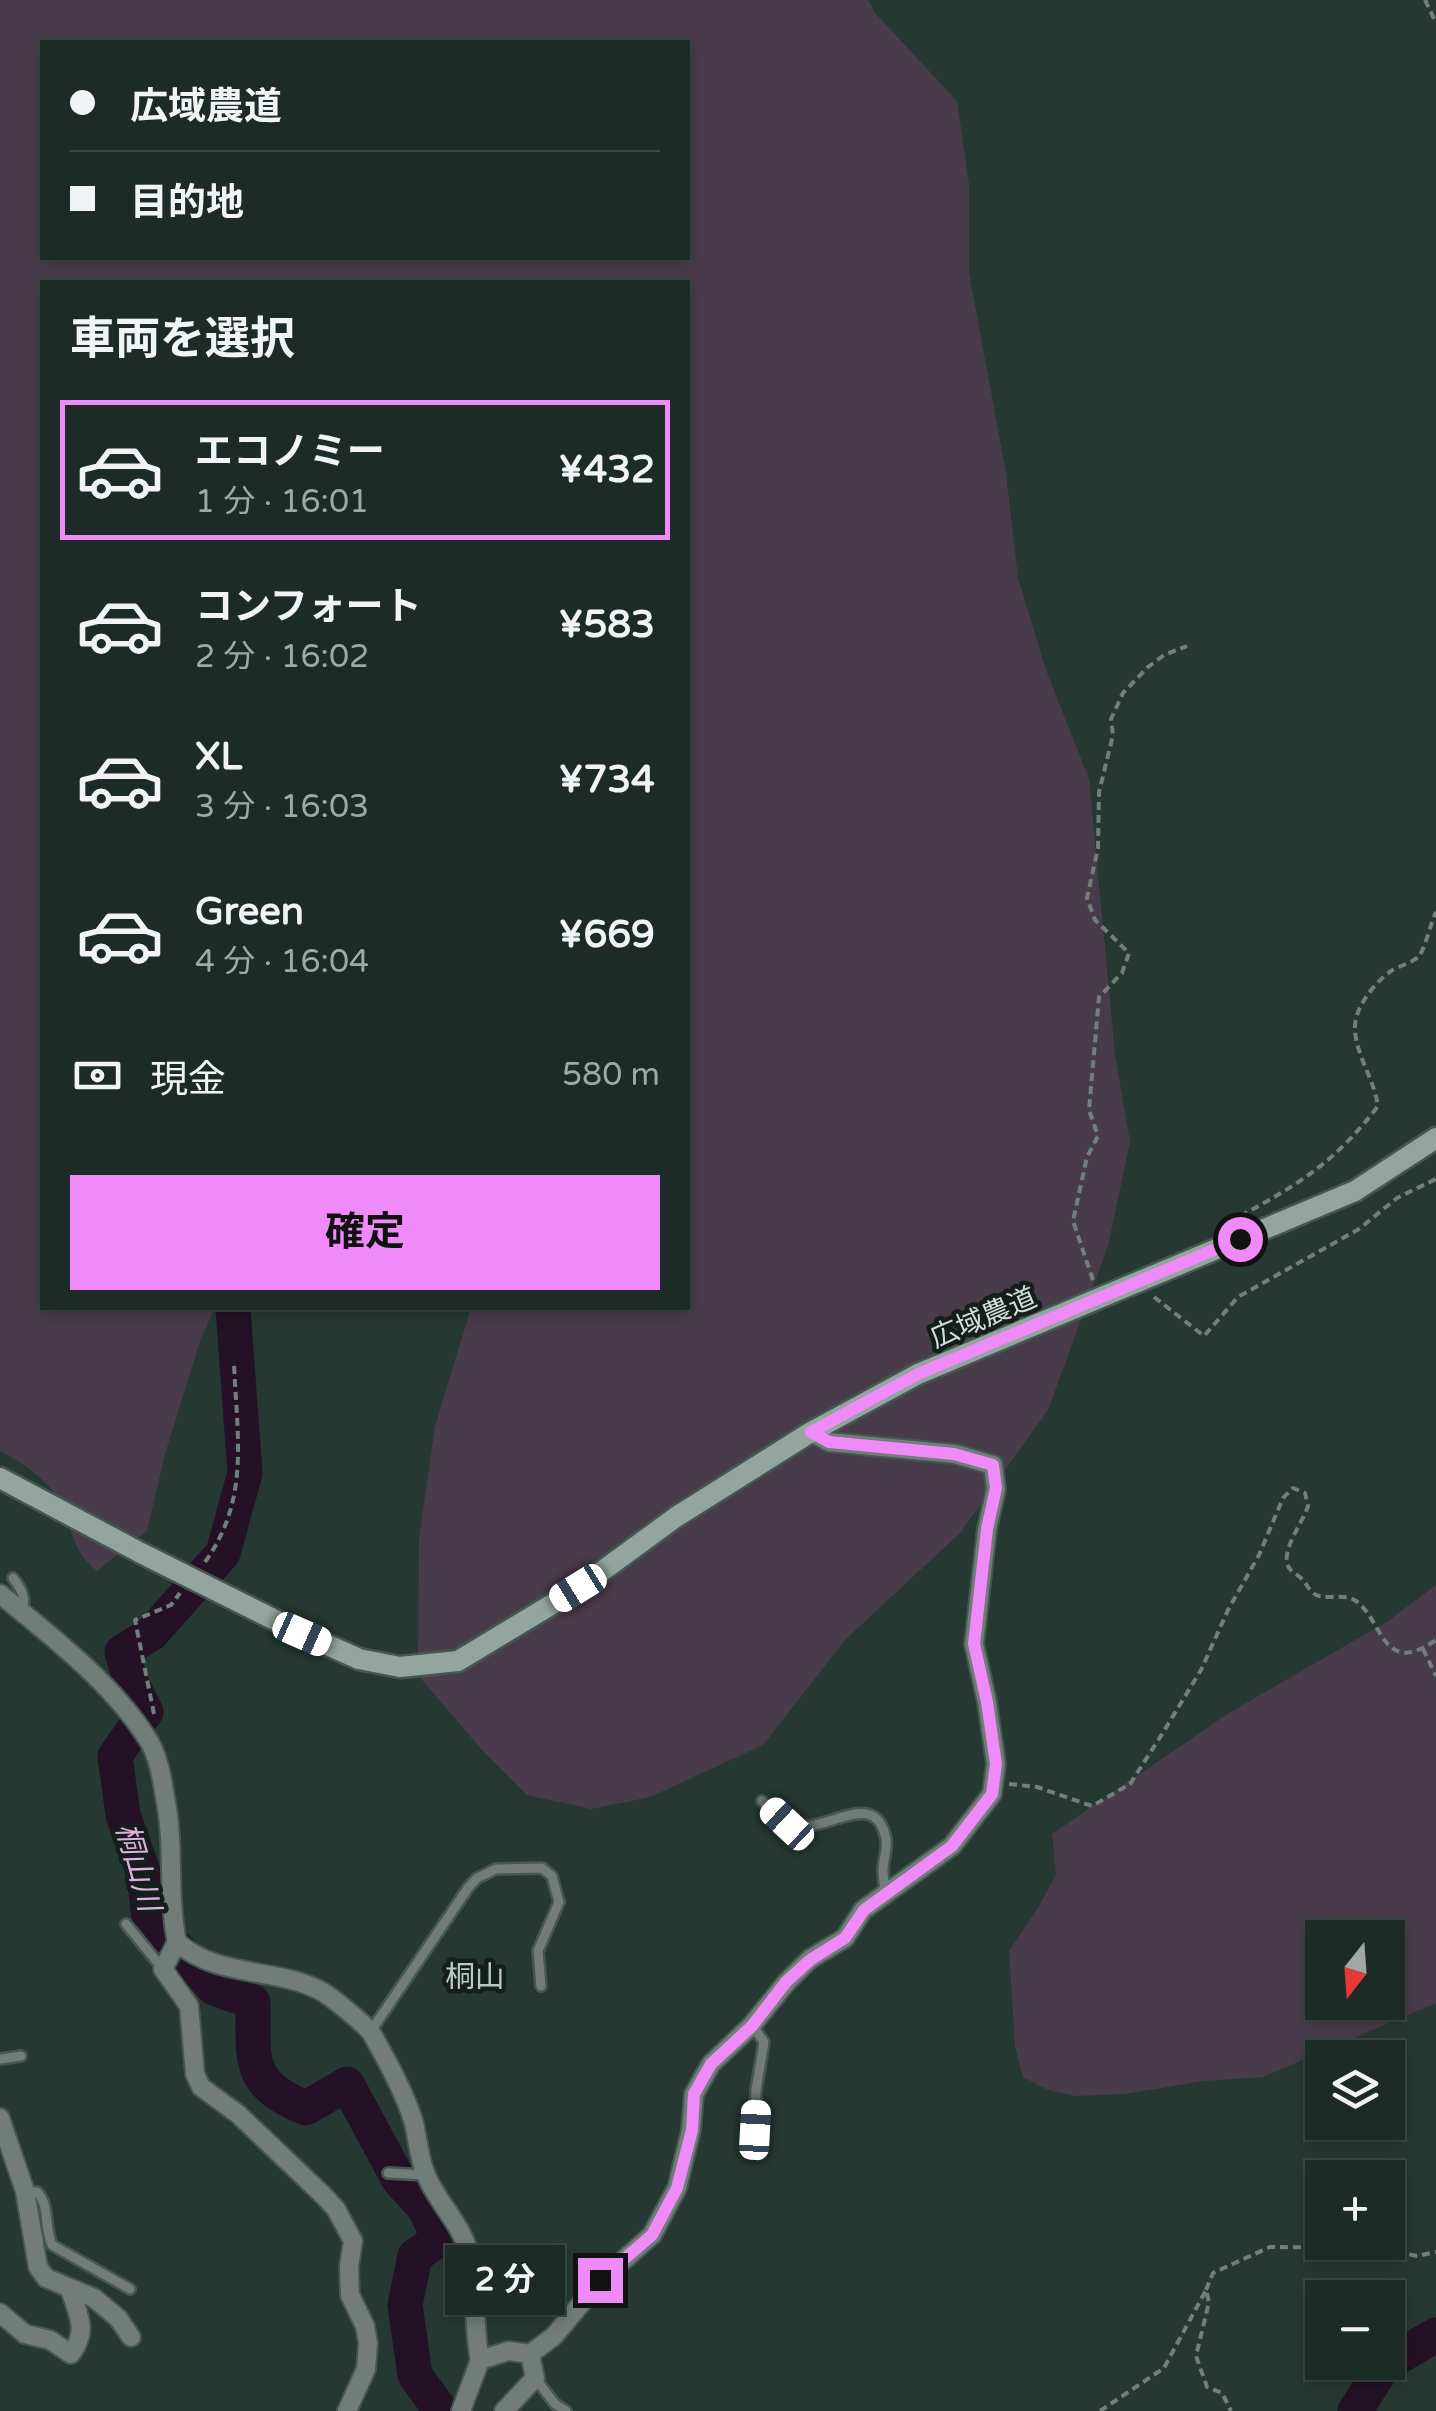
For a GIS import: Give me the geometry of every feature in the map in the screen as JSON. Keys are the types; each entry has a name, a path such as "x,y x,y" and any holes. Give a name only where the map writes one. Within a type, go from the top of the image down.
{"street":[{"name":"広域農道","path":"0,1478 358,1659 400,1667 458,1661 578,1588 676,1517 811,1432 918,1374 1355,1191 1436,1138"},
{"path":"480,2360 508,2351 530,2354 554,2336 600,2280 652,2235 677,2188 692,2130 694,2094 702,2076 752,2026 786,1982 810,1960 845,1938 864,1910 952,1846 992,1794 996,1764 974,1644 987,1529 996,1488 993,1465 954,1454 829,1442 811,1432"},
{"path":"0,1594 107,1687 148,1738 166,1797 173,1879 172,1914 177,1942 163,1969 189,2006 200,2086 238,2114 336,2209 353,2241 348,2267 350,2295 368,2344 366,2369 348,2411"},
{"path":"177,1942 221,1966 286,1980 328,1995 370,2031 413,2120 426,2175 458,2224 472,2263 480,2360 461,2411"},
{"path":"0,2118 25,2191 38,2268 46,2278 94,2298 118,2318 130,2337"},
{"path":"0,2312 26,2334 50,2340 71,2354 81,2340 70,2289"},
{"path":"504,2411 536,2378 530,2354"}],"lane":[{"path":"13,1578 25,1603 21,1612"},
{"path":"762,1801 787,1824 812,1827 856,1812 866,1812 878,1819 886,1840 882,1870 886,1894"},
{"path":"370,2031 468,1888 496,1868 542,1868 552,1876 558,1902 538,1951 541,1986"},
{"path":"126,1924 163,1969"},
{"path":"752,2026 764,2042 755,2130"},
{"path":"0,2059 21,2056"},
{"path":"388,2173 426,2175"},
{"path":"25,2191 37,2192 44,2199 46,2232 52,2245 130,2288"},
{"path":"536,2378 555,2404 566,2411"}],"path":[{"path":"1425,0 1436,22"},
{"path":"1099,1298 1073,1221 1087,1158 1098,1136 1090,1110 1099,997 1122,973 1129,953 1096,920 1087,898 1098,848 1100,784 1113,735 1112,719 1123,693 1156,661 1187,646"},
{"path":"1234,1220 1303,1182 1352,1140 1378,1106 1368,1064 1361,1056 1356,1019 1375,986 1389,972 1419,956 1436,912"},
{"path":"1136,1283 1204,1336 1238,1297 1359,1230 1396,1198 1436,1180"},
{"path":"992,1794 1006,1784 1022,1785 1092,1806 1130,1784 1201,1670 1228,1610 1260,1555 1283,1498 1293,1488 1305,1493 1308,1506 1287,1553 1290,1570 1318,1596 1349,1597 1358,1602 1378,1636 1396,1649 1423,1650 1436,1640"},
{"path":"1423,1650 1436,1676"},
{"path":"1100,2411 1164,2368 1213,2274 1270,2246 1380,2248 1417,2256 1436,2252"},
{"path":"1206,2290 1210,2302 1196,2356 1207,2387 1222,2393 1232,2411"}],"shaded area":[{"path":"0,0 868,0 876,14 957,101 969,184 969,273 1006,473 1018,578 1046,670 1089,779 1115,1055 1130,1142 1108,1246 1048,1410 961,1532 845,1640 763,1745 650,1797 591,1809 527,1795 482,1750 418,1675 419,1538 435,1426 470,1310 690,1310 690,280 40,280 40,1310 214,1310 201,1338 165,1454 147,1531 97,1571 77,1547 60,1502 42,1479 0,1451"},
{"path":"1436,1585 1436,2003 1405,2016 1405,1920 1305,1920 1305,2020 1396,2020 1350,2040 1305,2040 1305,2059 1263,2077 1204,2081 1125,2094 1075,2096 1048,2090 1023,2077 1015,2046 1009,1951 1056,1875 1052,1834 1229,1713 1388,1621"}],"waterway":[{"name":"桐山川","path":"233,1310 245,1473 223,1553 151,1634 122,1652 146,1712 115,1756 123,1815 144,1874 149,1917 214,1988 253,2002 254,2054 263,2079 286,2099 306,2108 347,2084 399,2180 424,2207 439,2239 415,2256 405,2305 415,2375 441,2411"},
{"path":"1355,2411 1384,2365 1436,2335"}],"district":[{"name":"桐山","path":"475,1977"}],"route":[{"path":"600,2280 652,2235 677,2188 692,2130 694,2094 711,2064 752,2026 786,1982 810,1960 845,1938 864,1910 952,1846 992,1794 996,1764 974,1644 987,1529 996,1488 993,1465 954,1454 829,1442 811,1432 918,1374 1240,1239"}]}
